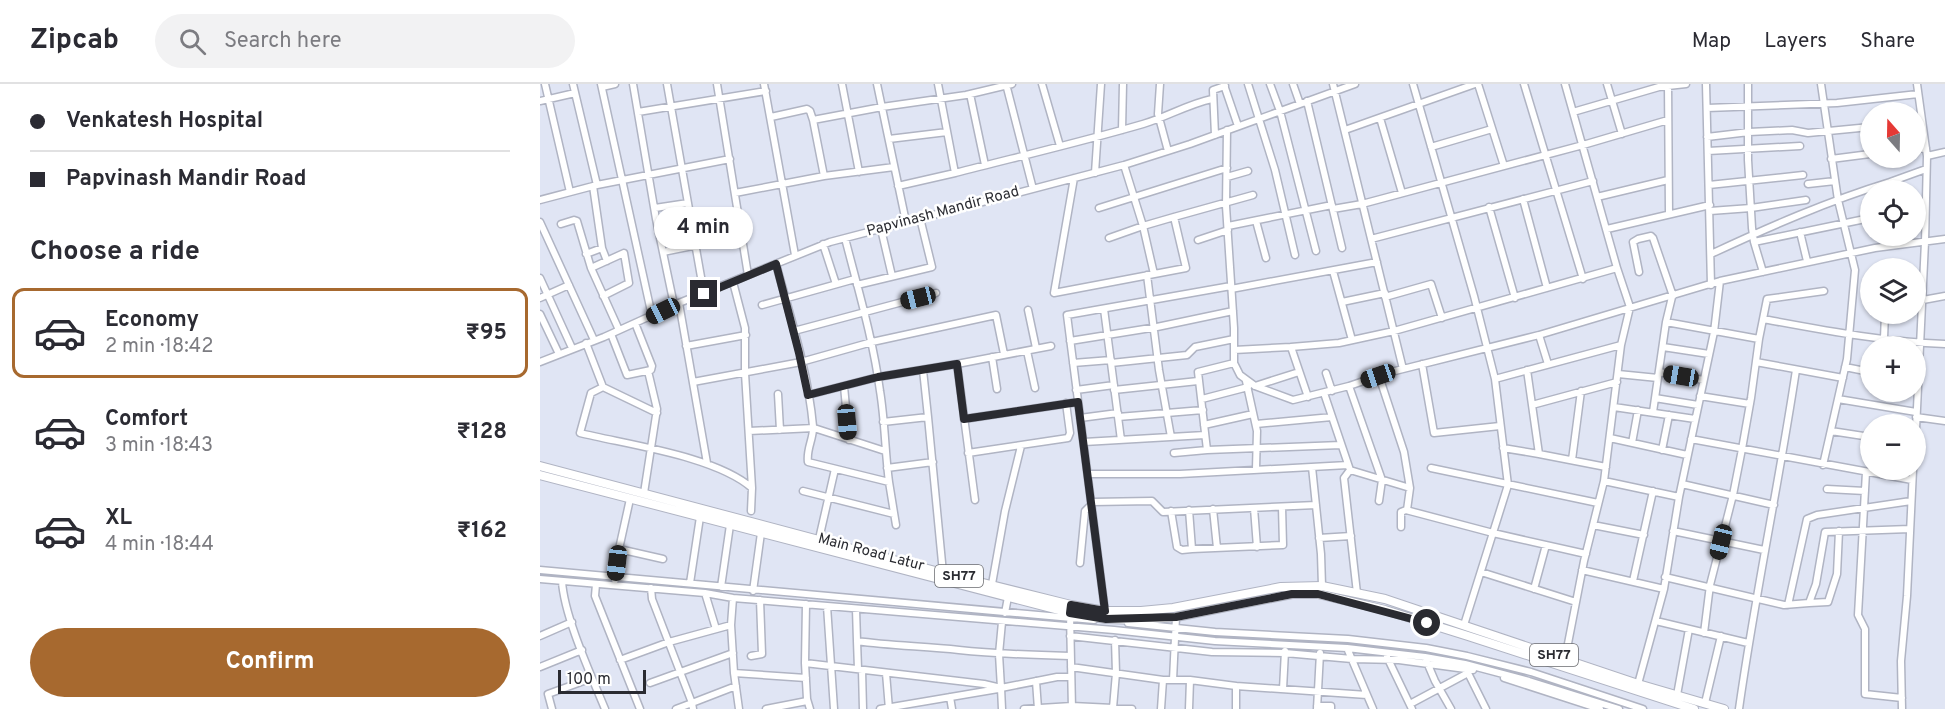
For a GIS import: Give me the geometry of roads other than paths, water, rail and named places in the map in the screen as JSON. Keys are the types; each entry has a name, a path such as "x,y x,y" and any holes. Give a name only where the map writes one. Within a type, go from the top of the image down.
{"main road":[{"name":"Main Road Latur","path":"540,466 992,584 1070,612"},
{"name":"Main Road Latur","path":"540,475 1070,612 1106,617 1176,617 1292,594 1318,594 1385,610 1694,709"},
{"name":"Main Road Latur","path":"1106,617 1173,608 1281,587 1322,585 1384,599 1638,684 1724,709"}],"street":[{"path":"545,84 570,192"},
{"path":"573,84 595,186 602,248 607,261"},
{"path":"615,84 601,86 652,316"},
{"path":"633,84 654,208 686,346 707,463"},
{"path":"667,84 704,294"},
{"path":"717,84 748,275"},
{"path":"842,84 859,172"},
{"path":"877,84 906,222"},
{"path":"938,84 955,173"},
{"path":"813,120 970,94 1008,84 1033,189"},
{"path":"1042,84 1060,146"},
{"path":"1095,173 1101,84"},
{"path":"1122,130 1123,84"},
{"path":"1160,84 1160,119 1168,151"},
{"path":"1248,84 1260,118 1294,255"},
{"path":"1270,84 1280,111 1316,252"},
{"path":"1293,84 1300,104"},
{"path":"1333,84 1403,369"},
{"name":"Papvinash Mandir Road","path":"540,362 824,244 1124,165 1215,135 1355,84"},
{"path":"1413,84 1495,378 1508,485 1464,625"},
{"path":"1345,130 1477,84 1504,166"},
{"path":"1524,84 1582,279"},
{"path":"1565,84 1630,308 1622,345 1604,481 1582,570 1565,658"},
{"path":"1607,84 1622,134"},
{"path":"1573,112 1668,85 1686,84"},
{"path":"1706,84 1711,285"},
{"path":"1748,84 1749,181 1753,235 1763,272"},
{"path":"1821,84 1838,200 1855,270 1845,368 1823,465"},
{"path":"1917,84 1918,102"},
{"path":"1215,135 1213,90 1224,85 1238,126"},
{"path":"1668,85 1669,213"},
{"path":"638,112 720,99 765,88 795,255"},
{"path":"540,101 575,93"},
{"path":"970,94 985,165"},
{"path":"1707,108 1837,103 1918,94"},
{"path":"898,186 1097,137 1160,119 1196,102 1212,99"},
{"path":"1307,101 1342,249"},
{"path":"771,117 807,109 810,111 824,176"},
{"path":"1380,118 1402,193"},
{"path":"1198,240 1228,228 1256,221 1305,211 1362,204 1668,120"},
{"path":"1707,137 1749,132 1792,130 1808,133 1860,128"},
{"path":"1431,147 1492,129"},
{"path":"1227,130 1227,203 1234,363 1240,375 1249,384 1293,400 1332,391 1403,369 1539,335 1720,282 1807,261 1890,246"},
{"path":"889,139 947,132"},
{"path":"1708,152 1800,146"},
{"path":"1926,148 1926,180"},
{"path":"1927,156 1945,152"},
{"path":"1831,159 1860,155"},
{"path":"540,200 649,174 730,159"},
{"path":"1124,165 1143,226 1150,275 1150,301 1171,437"},
{"path":"735,193 824,176 894,167"},
{"path":"1099,208 1227,168"},
{"path":"1896,180 1926,169"},
{"path":"1227,177 1248,171"},
{"path":"1709,185 1803,175"},
{"path":"1074,178 1054,293 1186,268 1174,217"},
{"path":"1597,196 1668,180"},
{"path":"1371,239 1593,181"},
{"path":"1808,184 1835,181"},
{"path":"1711,254 1787,219 1860,192"},
{"path":"1108,238 1253,195"},
{"path":"1523,199 1547,288"},
{"path":"1606,229 1669,213 1710,208 1751,208 1806,200"},
{"path":"654,208 688,203"},
{"path":"1489,207 1515,297"},
{"path":"762,305 836,285 932,267 920,218"},
{"path":"1754,242 1860,219"},
{"path":"561,224 577,221 591,268 619,330"},
{"path":"1256,221 1266,258"},
{"path":"540,222 594,340"},
{"path":"881,229 892,276"},
{"path":"1800,232 1807,261"},
{"path":"663,252 742,236"},
{"path":"1639,272 1634,242 1651,236 1673,296 1666,322 1653,412"},
{"path":"845,238 872,342 896,525"},
{"path":"1926,242 1945,239"},
{"path":"824,244 836,285"},
{"path":"586,254 602,248"},
{"path":"591,268 624,253 629,283 603,296"},
{"path":"1107,630 1067,315 1377,262"},
{"path":"776,264 794,331 814,428 808,462 889,482"},
{"path":"1234,350 1291,347 1352,340 1442,318 1617,268"},
{"path":"1333,271 1352,340"},
{"path":"540,278 572,348"},
{"path":"732,282 746,335 745,374 752,512"},
{"path":"1638,684 1664,589 1679,497 1714,332 1720,282"},
{"path":"1342,303 1431,284 1442,318"},
{"path":"540,298 569,285"},
{"path":"1704,633 1710,587 1742,449 1767,299 1824,291"},
{"path":"794,331 936,293"},
{"path":"1926,300 1945,297"},
{"path":"1104,309 1121,440"},
{"path":"1028,310 1036,348"},
{"path":"1070,341 1154,328 1233,311"},
{"path":"540,314 559,354"},
{"path":"693,382 801,362 872,342 996,315 1004,354"},
{"path":"1763,319 1864,336"},
{"path":"1666,322 1759,339"},
{"path":"611,334 627,375 651,370 652,366 635,323"},
{"path":"686,346 746,335"},
{"path":"1539,335 1548,364"},
{"path":"1073,363 1187,355 1195,346 1234,339"},
{"path":"1926,343 1945,344"},
{"path":"586,344 603,387 657,413"},
{"path":"1495,378 1622,345"},
{"path":"808,395 878,377 1051,346"},
{"path":"1291,347 1308,397"},
{"path":"1663,347 1709,354"},
{"path":"1027,351 1035,388"},
{"path":"992,357 997,389"},
{"path":"1756,362 1842,378"},
{"path":"1207,450 1198,372 1234,363"},
{"path":"957,364 975,500"},
{"path":"1422,364 1434,433 1500,426"},
{"path":"1845,368 1860,370"},
{"path":"923,370 943,573"},
{"path":"1527,370 1539,454"},
{"path":"1739,709 1748,643 1783,458 1796,370"},
{"path":"644,493 657,413 655,395 648,371"},
{"path":"1202,399 1249,384 1299,372"},
{"path":"1326,373 1332,391"},
{"path":"1618,374 1659,375 1703,380"},
{"path":"1378,376 1404,452 1410,488 1407,510"},
{"path":"1077,390 1162,386 1198,381"},
{"path":"1532,405 1617,382"},
{"path":"1249,384 1256,424 1256,469"},
{"path":"844,386 849,440"},
{"path":"1349,386 1382,480 1379,501"},
{"path":"603,387 591,393 580,433 707,463 745,482 752,488"},
{"path":"1572,460 1581,391"},
{"path":"1324,393 1349,468 1344,478 1358,593"},
{"path":"778,394 780,430"},
{"path":"1700,396 1750,404"},
{"path":"1655,398 1698,405"},
{"path":"1838,399 1911,414"},
{"path":"964,419 1078,402"},
{"path":"968,453 1068,438 1070,433 1066,403"},
{"path":"1614,407 1695,419"},
{"path":"1080,417 1203,410"},
{"path":"1632,443 1638,410"},
{"path":"1204,425 1253,414"},
{"path":"1662,450 1669,415"},
{"path":"883,422 928,417"},
{"path":"1256,424 1332,417"},
{"path":"1926,417 1945,421"},
{"path":"749,431 814,428 885,451"},
{"path":"1831,431 1860,435"},
{"path":"1084,442 1206,435"},
{"path":"1611,438 1688,455"},
{"path":"1691,439 1860,471"},
{"path":"1174,453 1341,445"},
{"path":"992,584 1005,511 1021,446"},
{"path":"1503,448 1606,467"},
{"path":"887,468 933,462"},
{"path":"1088,474 1180,474 1311,467 1349,468 1410,488"},
{"path":"1311,467 1322,585"},
{"path":"1431,468 1598,503"},
{"path":"819,539 835,469"},
{"path":"1866,480 1858,615 1865,629 1865,694 1902,698"},
{"path":"1902,709 1901,661 1912,480"},
{"path":"1604,481 1679,497"},
{"path":"1682,484 1774,505"},
{"path":"1827,489 1865,491"},
{"path":"803,490 894,514"},
{"path":"1633,581 1653,491"},
{"path":"614,586 630,499"},
{"path":"1080,563 1085,511 1092,503 1152,501 1163,512 1316,505"},
{"path":"1788,606 1807,519 1817,515 1911,501"},
{"path":"1171,511 1177,547 1182,550 1283,545 1282,507"},
{"path":"1254,508 1257,547"},
{"path":"1213,509 1217,548"},
{"path":"1189,510 1192,549"},
{"path":"1401,527 1401,512 1407,510 1493,533 1586,554"},
{"path":"690,583 700,517"},
{"path":"721,587 730,525"},
{"path":"1593,525 1644,535"},
{"path":"1809,603 1816,584 1825,532 1910,529"},
{"path":"1673,531 1764,550"},
{"path":"1665,577 1788,606 1828,602 1837,574 1839,531"},
{"path":"753,591 761,533"},
{"path":"1319,538 1351,536"},
{"path":"1534,589 1546,545"},
{"path":"619,549 663,559"},
{"path":"540,570 1005,613 1070,612 1175,628 1321,637 1426,648 1544,676 1642,709"},
{"path":"1582,570 1664,589"},
{"path":"1480,572 1576,602"},
{"path":"540,579 1215,641 1347,648 1386,656 1426,660 1541,684 1619,709"},
{"path":"562,581 562,591 572,622 605,709"},
{"path":"596,584 595,596 640,709"},
{"path":"651,588 652,599 692,706"},
{"path":"705,593 716,629"},
{"path":"1005,613 1008,597"},
{"path":"733,598 731,625 734,673 740,709"},
{"path":"751,656 762,654 760,600"},
{"path":"806,604 805,663 807,701 810,709"},
{"path":"827,606 834,709"},
{"path":"856,609 863,709"},
{"path":"1070,612 1072,707"},
{"path":"1173,680 1176,617"},
{"path":"1656,621 1748,643"},
{"path":"540,636 572,622"},
{"path":"1002,622 999,654 1002,709"},
{"path":"621,660 669,642 731,625"},
{"path":"1677,695 1689,629"},
{"path":"1070,636 1212,652 1285,653 1352,659 1386,656"},
{"path":"1705,703 1722,636"},
{"path":"1321,637 1317,707 1331,706 1331,709"},
{"path":"1113,708 1116,673 1115,640"},
{"path":"857,641 999,654 1070,656"},
{"path":"1283,689 1286,644"},
{"path":"1347,648 1373,709"},
{"path":"540,667 582,650"},
{"path":"650,683 733,653"},
{"path":"1386,656 1411,707 1467,669 1536,687 1600,709"},
{"path":"1426,660 1451,709"},
{"path":"805,663 984,684 1001,688"},
{"path":"1071,667 1163,680 1190,680 1236,686 1367,695"},
{"path":"1467,669 1486,704 1486,709"},
{"path":"734,673 806,678"},
{"path":"886,673 889,708"},
{"path":"1541,684 1544,676"},
{"path":"880,709 920,706 950,697 1057,677 1071,677"},
{"path":"552,709 548,694 592,678"},
{"path":"1161,709 1163,680"},
{"path":"1189,709 1190,680"},
{"path":"1036,681 1038,709"},
{"path":"676,709 692,706 736,686"},
{"path":"1236,686 1236,709"},
{"path":"950,697 952,709"},
{"path":"766,709 807,701"},
{"path":"1024,709 1072,707 1132,709"}]}
